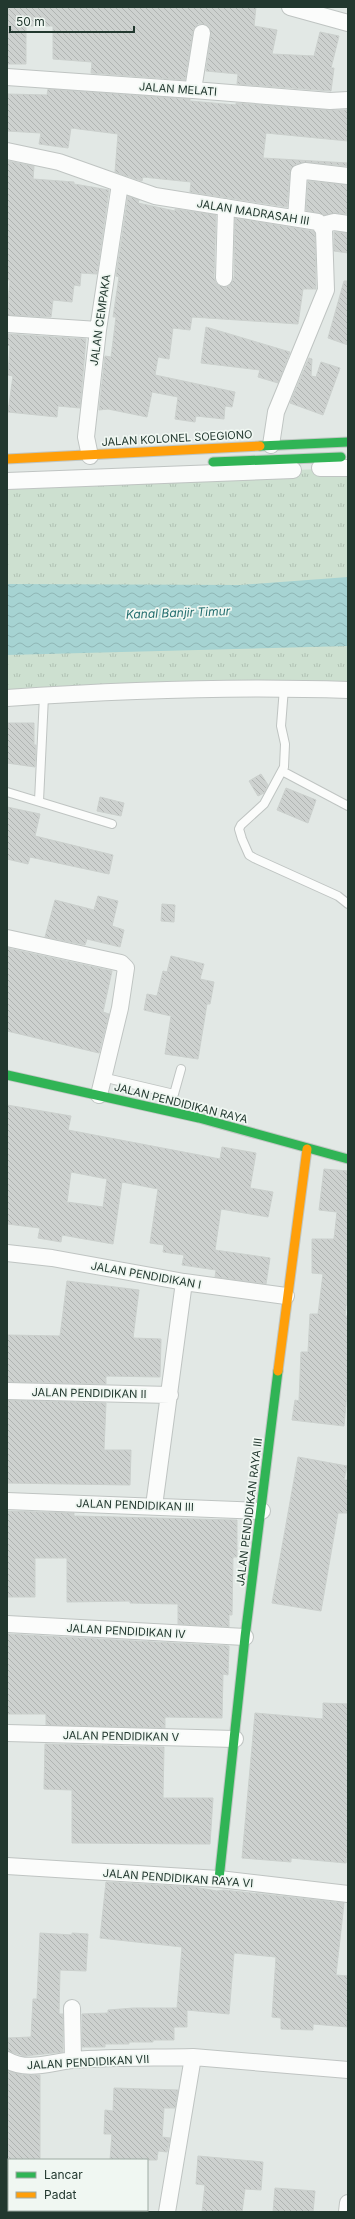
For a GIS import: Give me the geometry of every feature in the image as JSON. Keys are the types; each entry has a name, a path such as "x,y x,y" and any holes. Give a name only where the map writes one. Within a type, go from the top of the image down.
{"street":[{"path":"290,7 348,23"},
{"path":"193,90 202,33"},
{"name":"JALAN MELATI","path":"7,77 330,101 348,100"},
{"name":"JALAN MADRASAH III","path":"7,151 59,162 155,196 296,218 318,222 322,225 324,230 326,290 276,412 271,445"},
{"path":"296,218 298,176 300,172 348,176"},
{"name":"JALAN CEMPAKA","path":"90,456 86,437 98,330 120,184"},
{"path":"224,278 226,207"},
{"path":"322,225 334,222 348,224"},
{"path":"7,324 98,330"},
{"name":"JALAN KOLONEL SOEGIONO","path":"7,459 348,442"},
{"path":"206,462 348,456"},
{"path":"7,471 13,476 348,468"},
{"path":"7,698 161,690 284,688 348,690"},
{"path":"7,938 121,963 124,966 126,972 120,1008 102,1077 99,1095"},
{"name":"JALAN PENDIDIKAN RAYA","path":"7,1075 171,1112 348,1159"},
{"name":"JALAN PENDIDIKAN RAYA III","path":"219,1878 245,1637 262,1511 286,1296 307,1149"},
{"name":"JALAN PENDIDIKAN I","path":"7,1253 52,1258 184,1282 286,1296"},
{"path":"154,1506 184,1282"},
{"name":"JALAN PENDIDIKAN II","path":"7,1391 170,1395"},
{"name":"JALAN PENDIDIKAN III","path":"7,1501 262,1511"},
{"name":"JALAN PENDIDIKAN IV","path":"7,1624 245,1637"},
{"name":"JALAN PENDIDIKAN V","path":"7,1733 234,1739"},
{"name":"JALAN PENDIDIKAN RAYA VI","path":"7,1866 219,1878 348,1894"},
{"path":"72,2008 73,2060"},
{"path":"167,2212 193,2057"},
{"name":"JALAN PENDIDIKAN VII","path":"7,2060 20,2065 33,2066 73,2060 193,2057 348,2070"},
{"path":"347,2212 348,2203"}],"lane":[{"path":"284,688 281,726 286,761 264,804 241,825 239,834 249,855 338,896 348,904"},
{"path":"40,801 44,696"},
{"path":"282,771 348,806"},
{"path":"7,792 112,824"},
{"path":"171,1112 181,1069"},
{"path":"102,1077 174,1094"}],"green space":[{"path":"348,468 348,691 7,700 7,481"}],"water":[{"name":"Kanal Banjir Timur","path":"348,577 348,646 7,655 7,584 240,585"}],"building":[{"path":"8,7 256,7 254,26 277,30 272,54 314,56 320,32 339,36 331,68 334,68 331,91 237,84 238,74 206,71 211,34 208,26 203,24 198,24 193,31 185,80 91,73 92,62 53,59 53,26 26,26 26,64 7,64"},
{"path":"48,89 190,99 190,101 236,105 236,103 348,110 348,141 266,133 263,158 348,163 348,166 306,162 296,164 290,172 287,207 190,192 191,182 143,177 142,181 115,172 118,134 71,128 68,148 39,144 41,133 7,131 7,94 47,95"},
{"path":"7,161 34,166 33,179 74,182 74,184 109,190 97,274 81,273 80,286 74,285 72,302 53,300 51,317 7,315 10,280 7,280"},
{"path":"308,181 348,185 348,214 335,213 323,215 306,210"},
{"path":"128,196 139,200 138,203 175,211 175,209 216,215 214,278 216,283 223,287 229,286 234,278 235,218 313,231 315,233 316,289 303,289 298,324 192,317 190,330 173,328 169,359 158,357 155,375 235,392 232,407 225,406 224,419 196,416 195,422 175,419 178,397 152,392 147,417 108,409 99,410 105,356 111,357 116,317 113,317 119,277 116,276"},
{"path":"334,232 348,233 348,253 334,251"},
{"path":"344,281 348,281 348,345 328,338"},
{"path":"206,327 290,352 278,383 258,377 260,370 201,363"},
{"path":"7,334 86,339 80,408 58,406 57,417 8,412 13,376 8,375 10,346 7,345"},
{"path":"309,358 312,359 311,376 316,377 321,362 340,368 323,415 290,403"},
{"path":"7,723 34,723 34,745 36,745 35,767 7,763"},
{"path":"261,774 268,785 264,793 258,796 249,781"},
{"path":"286,788 316,800 308,823 277,810"},
{"path":"100,797 124,803 121,816 97,811"},
{"path":"7,807 40,814 35,836 113,855 109,874 30,857 28,864 7,859"},
{"path":"98,896 118,901 112,926 124,930 120,947 87,939 85,945 45,937 55,900 94,910"},
{"path":"162,904 175,905 174,922 161,921"},
{"path":"7,948 112,971 103,1012 109,1014 99,1053 7,1031"},
{"path":"171,956 204,964 200,979 214,982 210,1004 207,1004 198,1059 165,1054 171,1016 144,1010 147,994 157,996 163,971 167,972"},
{"path":"7,1105 71,1116 68,1130 220,1159 222,1147 256,1153 250,1188 273,1192 268,1217 221,1209 215,1250 270,1258 266,1284 215,1277 216,1270 182,1265 184,1255 163,1252 164,1245 150,1243 158,1189 122,1182 113,1244 62,1235 61,1242 38,1238 40,1228 7,1224","holes":["71,1172 107,1179 103,1207 67,1202"]},
{"path":"324,1169 348,1171 348,1291 345,1316 348,1316 348,1382 344,1426 292,1420 295,1400 299,1401 301,1352 308,1352 310,1314 318,1314 323,1274 312,1273 312,1239 334,1239 337,1212 319,1210"},
{"path":"67,1281 139,1290 133,1338 161,1339 160,1377 106,1376 106,1384 7,1382 7,1335 60,1336"},
{"path":"7,1400 106,1403 104,1450 131,1450 130,1485 7,1483"},
{"path":"298,1457 347,1466 344,1480 348,1480 348,1513 338,1513 321,1611 272,1603"},
{"path":"7,1511 74,1513 74,1516 237,1520 237,1557 233,1557 232,1615 229,1615 229,1627 178,1624 178,1604 130,1603 130,1601 67,1602 67,1558 35,1558 35,1597 7,1597"},
{"path":"7,1634 229,1646 228,1675 223,1674 222,1718 165,1717 165,1728 46,1725 46,1714 7,1714"},
{"path":"323,1703 348,1704 348,1847 346,1863 291,1858 291,1862 242,1858 255,1713 323,1719"},
{"path":"45,1744 164,1747 163,1798 213,1798 210,1844 72,1843 72,1790 44,1789"},
{"path":"106,1882 194,1887 217,1891 224,1890 344,1903 336,1975 348,1976 348,2027 313,2024 313,2030 281,2029 281,2018 272,2017 276,1957 234,1953 229,2014 187,2010 187,2027 174,2027 174,2040 129,2042 129,2044 105,2044 105,2047 82,2047 82,2014 108,2013 108,2010 134,2008 177,2008 182,1947 100,1938"},
{"path":"40,1933 72,1935 72,1933 88,1934 86,1971 60,1970 59,2014 63,2014 63,2052 24,2056 8,2051 8,2038 31,2037 33,1999 37,1999"},
{"path":"8,2071 22,2075 40,2075 40,2159 8,2159"},
{"path":"114,2088 178,2090 175,2108 164,2108 162,2137 170,2138 167,2152 158,2151 157,2160 110,2159 112,2134 104,2134 105,2110 113,2111"},
{"path":"198,2156 263,2162 261,2190 245,2189 242,2212 224,2210 224,2212 202,2212 205,2185 196,2184"},
{"path":"275,2188 315,2191 313,2212 273,2212"}],"traffic: fast":[{"path":"260,446 348,442"},
{"path":"213,462 341,457"},
{"path":"7,1075 199,1118 348,1159"},
{"path":"219,1879 245,1637 278,1371"}],"traffic: slow":[{"path":"7,459 260,446"},
{"path":"278,1371 307,1149"}]}
